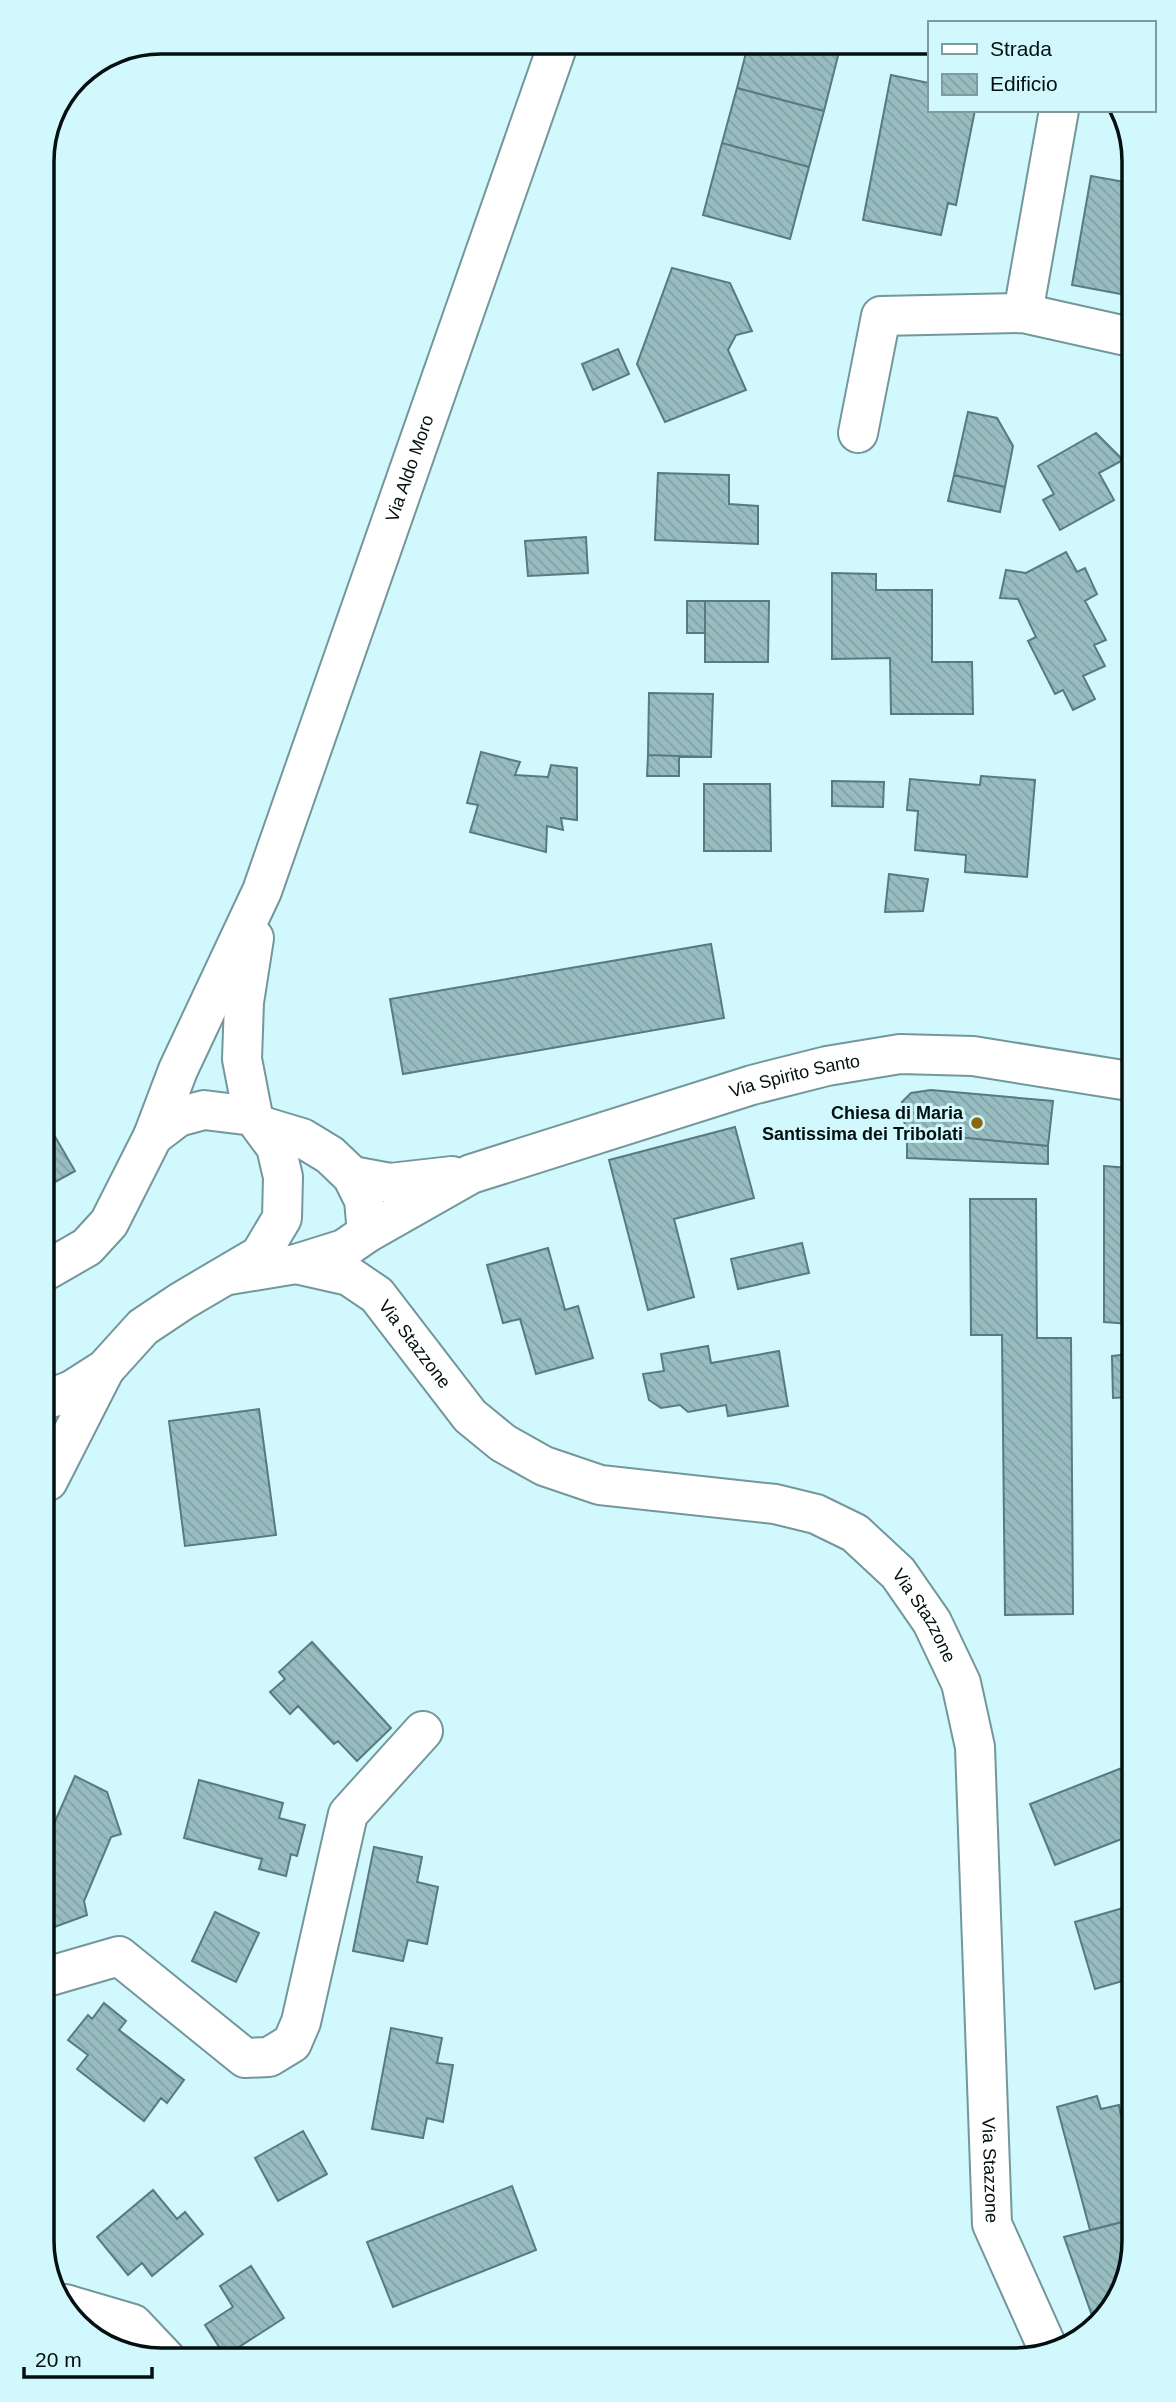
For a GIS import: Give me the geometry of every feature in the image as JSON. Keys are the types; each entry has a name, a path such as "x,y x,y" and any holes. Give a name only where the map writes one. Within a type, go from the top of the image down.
{"street":[{"name":"Via Aldo Moro","path":"262,891 555,54"},
{"path":"1023,313 1059,112"},
{"path":"858,433 881,316 1023,313 1122,335"},
{"path":"54,1469 105,1369 143,1327 260,1255 282,1218 283,1177 276,1147 257,1121 242,1059 244,1003 262,891"},
{"path":"54,1266 87,1247 109,1223 153,1136 178,1070 262,891"},
{"name":"Via Spirito Santo","path":"471,1174 752,1085 827,1066 900,1055 973,1056 1122,1080"},
{"path":"153,1136 178,1117 204,1110 257,1121 302,1138 330,1155 352,1176 364,1200 367,1233"},
{"path":"352,1176 390,1183 471,1174"},
{"path":"229,1275 296,1264 344,1249 391,1218 471,1174"},
{"name":"Via Stazzone","path":"296,1264 349,1276 377,1295 470,1416 503,1443 544,1466 600,1485 775,1504 816,1514 855,1533 898,1573 932,1622 961,1683 975,1746 992,2224 1045,2343"},
{"path":"54,1397 72,1390 105,1369"},
{"path":"54,1975 119,1956 245,2058 269,2057 292,2043 301,2022 348,1814 423,1731"},
{"path":"78,2308 133,2324 156,2348"}],"building":[{"path":"746,54 838,54 824,111 737,88"},
{"path":"891,75 928,83 928,112 975,112 956,205 948,203 941,235 863,220"},
{"path":"737,88 824,111 809,167 722,143"},
{"path":"722,143 809,167 790,239 703,215"},
{"path":"1091,176 1122,181 1122,294 1072,285"},
{"path":"672,268 730,283 752,331 736,335 728,350 746,390 665,422 637,364"},
{"path":"618,349 629,374 593,390 582,364"},
{"path":"968,412 997,418 1013,446 1005,487 954,475"},
{"path":"1096,433 1122,459 1099,473 1114,500 1060,530 1043,500 1054,494 1038,466"},
{"path":"658,473 729,475 729,504 758,506 758,544 655,540"},
{"path":"954,475 1005,487 1000,512 948,501"},
{"path":"586,537 588,573 528,576 525,541"},
{"path":"1066,552 1077,572 1085,568 1097,594 1085,601 1106,640 1094,645 1105,666 1083,676 1095,699 1073,710 1063,690 1055,694 1028,641 1036,637 1018,599 1000,598 1006,570 1026,573"},
{"path":"832,573 876,574 876,590 932,590 932,662 972,662 973,714 891,714 890,658 832,659"},
{"path":"687,601 705,601 705,633 687,633"},
{"path":"705,601 769,601 768,662 705,662"},
{"path":"649,693 713,694 711,757 648,755"},
{"path":"481,752 520,762 515,775 548,777 551,765 577,768 577,820 561,818 563,830 547,826 546,852 470,832 478,805 467,803"},
{"path":"648,755 679,756 679,776 647,776"},
{"path":"981,776 1035,780 1027,877 965,872 966,855 915,850 918,811 907,810 910,779 980,785"},
{"path":"832,781 884,782 883,807 832,806"},
{"path":"704,784 770,784 771,851 704,851"},
{"path":"889,874 928,879 923,911 885,912"},
{"path":"711,944 724,1018 403,1074 390,999"},
{"name":"Chiesa di Maria Santissima dei Tribolati","path":"931,1090 1053,1101 1048,1146 927,1134 907,1129 902,1117 902,1102 911,1093"},
{"path":"735,1127 754,1198 674,1219 694,1297 648,1310 609,1160"},
{"path":"907,1129 927,1134 1048,1146 1048,1164 907,1158"},
{"path":"54,1135 75,1171 54,1183"},
{"path":"1104,1166 1122,1167 1122,1323 1104,1322"},
{"path":"970,1199 1036,1199 1037,1338 1071,1338 1073,1614 1005,1615 1002,1335 971,1335"},
{"path":"802,1243 809,1273 738,1289 731,1259"},
{"path":"548,1248 565,1310 578,1306 593,1358 536,1374 520,1319 503,1323 487,1265"},
{"path":"708,1346 711,1363 779,1351 788,1406 728,1416 726,1405 688,1412 680,1405 661,1408 649,1400 643,1374 664,1371 661,1354"},
{"path":"1122,1355 1122,1397 1113,1398 1112,1356"},
{"path":"259,1409 276,1535 185,1546 169,1421"},
{"path":"312,1642 391,1728 357,1761 338,1741 334,1744 298,1706 290,1714 270,1692 285,1679 279,1672"},
{"path":"1122,1768 1122,1839 1055,1865 1030,1804"},
{"path":"75,1776 107,1792 121,1834 111,1837 84,1901 87,1915 54,1927 54,1824"},
{"path":"199,1780 283,1803 279,1818 305,1825 297,1856 291,1854 286,1876 259,1869 262,1859 184,1838"},
{"path":"374,1847 422,1857 417,1882 438,1887 427,1944 408,1940 403,1961 353,1951"},
{"path":"1122,1908 1122,1981 1095,1989 1075,1922"},
{"path":"215,1912 259,1933 236,1982 192,1961"},
{"path":"104,2003 126,2021 119,2030 184,2080 167,2103 161,2098 144,2121 77,2069 88,2055 68,2040 88,2015 92,2019"},
{"path":"391,2028 442,2038 437,2063 453,2065 443,2122 427,2118 423,2138 372,2129"},
{"path":"1097,2096 1101,2109 1119,2105 1122,2116 1122,2222 1090,2230 1057,2107"},
{"path":"303,2131 327,2174 278,2201 255,2158"},
{"path":"512,2186 536,2250 393,2307 367,2242"},
{"path":"153,2190 177,2219 185,2212 203,2234 152,2276 142,2263 128,2275 97,2237"},
{"path":"1122,2222 1118,2269 1111,2288 1092,2314 1064,2237"},
{"path":"251,2266 284,2318 237,2348 220,2348 205,2325 233,2307 220,2286"}],"place":[{"name":"Chiesa di Maria Santissima dei Tribolati","path":"977,1123"}]}
